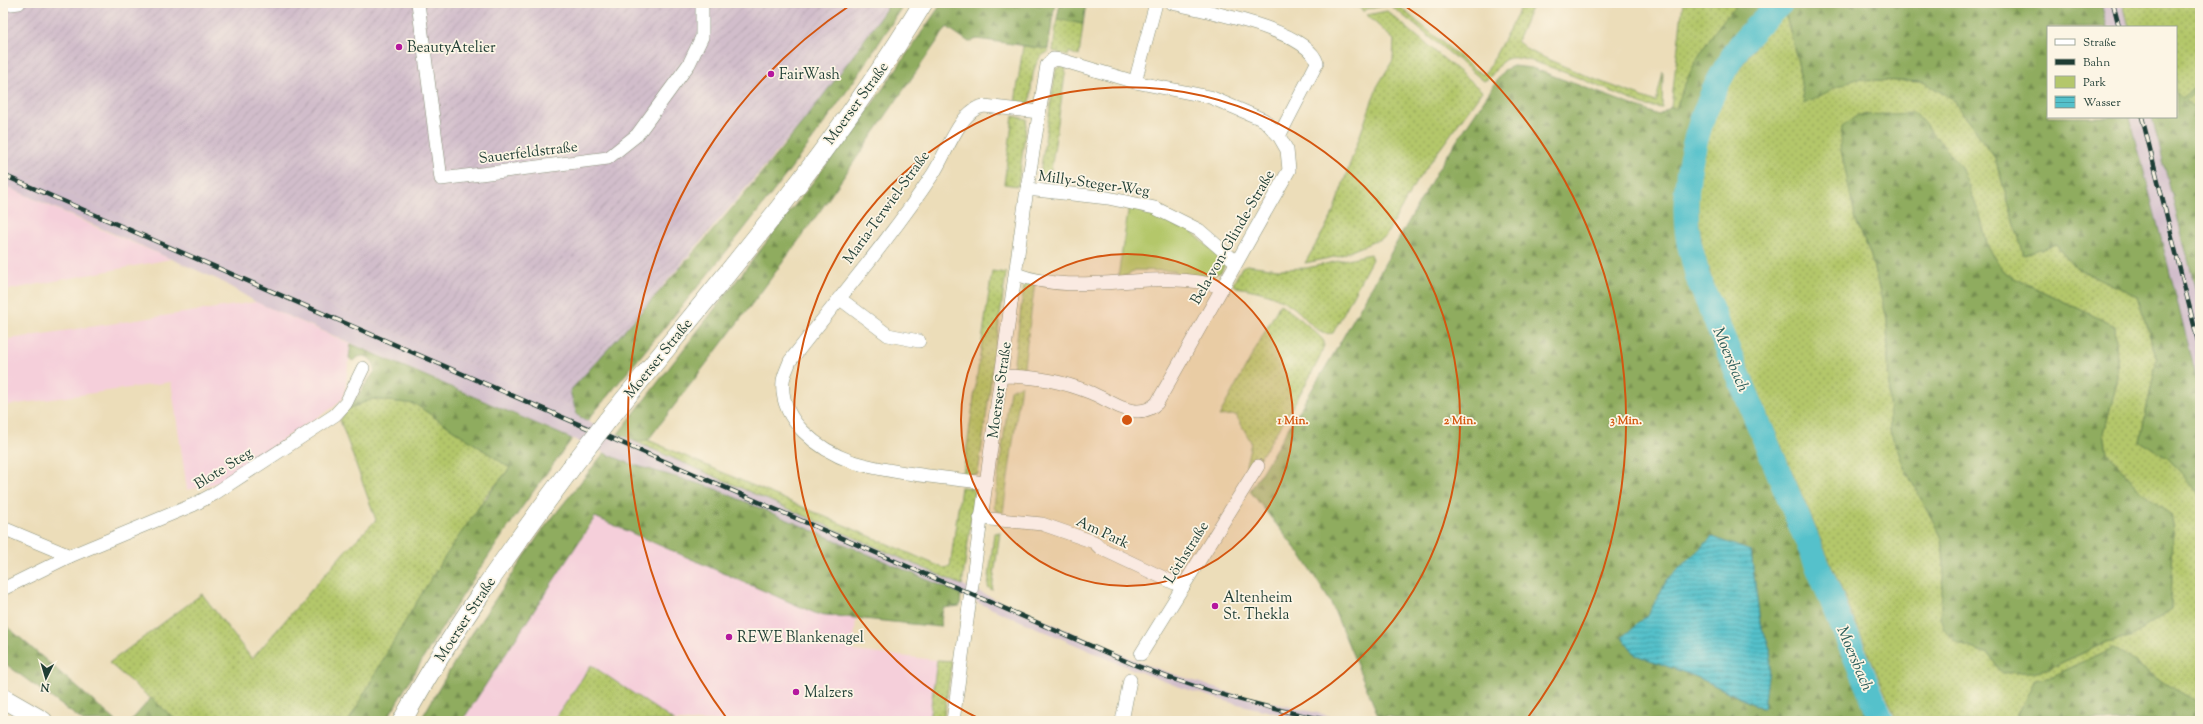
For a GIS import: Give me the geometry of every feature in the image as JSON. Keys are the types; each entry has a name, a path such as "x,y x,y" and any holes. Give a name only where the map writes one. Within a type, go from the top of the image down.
{"main road":[{"name":"Moerser Straße","path":"402,721 442,654 484,589 571,468 773,215 856,105 923,3"},
{"path":"3,698 43,721"}],"street":[{"path":"3,5 18,3"},
{"name":"Sauerfeldstraße","path":"418,3 441,179 608,158 637,135 689,64 702,37 702,3"},
{"path":"1135,82 1156,3"},
{"path":"1172,3 1276,31 1299,42 1315,56 1317,63 1279,136"},
{"name":"Bela-von-Glinde-Straße","path":"1002,376 1033,376 1091,392 1126,409 1138,411 1149,410 1157,403 1289,170 1287,150 1279,136 1264,120 1210,97 1135,82 1060,60 1050,61"},
{"name":"Moerser Straße","path":"952,721 980,518 1002,376 1038,112 1045,71 1050,61"},
{"name":"Maria-Terwiel-Straße","path":"986,483 903,472 854,462 832,453 807,435 794,422 786,406 783,395 784,379 790,360 839,298 933,173 963,120 976,107 1002,106 1038,112"},
{"name":"Milly-Steger-Weg","path":"1027,189 1108,198 1155,208 1199,230 1236,262"},
{"path":"1016,274 1029,278 1079,284 1130,280 1170,280 1210,283 1222,287"},
{"path":"839,298 888,335 919,341"},
{"name":"Blote Steg","path":"3,589 70,556 193,505 214,494 335,415 346,403 363,368"},
{"name":"Löthstraße","path":"1141,654 1258,466"},
{"name":"Am Park","path":"980,518 1042,524 1094,542 1100,548 1183,587"},
{"path":"3,528 70,556"},
{"path":"1122,721 1130,680"}],"shaded area":[{"path":"3,3 890,3 821,100 629,326 570,391 575,409 3,165"},
{"path":"2101,3 2123,3 2129,26 2107,26"},
{"path":"2130,118 2152,118 2200,305 2200,391"},
{"path":"3,165 575,409 577,415 587,421 1144,664 1233,694 1353,721 1310,721 1225,701 1182,688 1127,667 713,488 631,464 256,302 219,280 3,185"},
{"path":"3,185 98,228 171,259 3,291"},
{"path":"256,302 351,344 344,397 334,407 292,433 225,481 187,490 171,382 3,406 3,340"},
{"path":"595,517 817,614 856,618 853,651 937,660 929,721 674,721 591,665 554,721 462,721"}],"green space":[{"path":"890,3 904,3 832,113 793,166 712,269 587,421 577,415 570,391 737,203 816,105"},
{"path":"942,3 1055,3 1048,49 977,39 969,42 947,27 820,211 761,292 648,440 636,441 618,434 864,116"},
{"path":"1060,3 1086,3 1083,24 1057,19"},
{"path":"1354,3 1390,3 1400,7 1475,70 1482,74 1486,73 1523,3 1533,3 1517,41 1529,51 1591,78 1656,102 1663,72 1662,108 1645,106 1555,69 1536,62 1520,59 1510,58 1505,60 1488,79 1484,81 1390,5 1366,9 1364,12"},
{"path":"1683,3 1739,3 1728,14 1701,52 1687,80 1676,109 1671,107"},
{"path":"1739,3 1765,3 1719,58 1695,105 1682,148 1678,169 1675,213 1677,234 1685,272 1869,721 1417,721 1378,715 1331,603 1303,558 1250,491 1333,355 1440,166 1504,70 1513,66 1532,68 1659,115 1671,107 1676,109 1687,80 1701,52 1728,14","holes":["1751,551 1760,623 1771,651 1763,709 1697,677 1636,655 1622,637 1648,615 1667,580"]},
{"path":"1796,3 2101,3 2107,26 2047,26 2047,118 2130,118 2200,391 2200,495 2169,459 2140,441 2157,359 2137,296 2076,268 2056,245 2024,255 1995,158 1953,99 1923,82 1853,79 1804,104 1798,63 1785,12"},
{"path":"2123,3 2200,3 2200,81 2183,99 2177,93 2177,26 2129,26"},
{"path":"1387,11 1482,91 1416,182 1385,237 1339,256 1305,263 1331,218 1377,87 1393,60 1394,40 1367,15"},
{"path":"1785,12 1798,63 1804,103 1853,79 1923,82 1953,99 1995,158 2024,255 2056,245 2076,268 2137,296 2157,359 2140,441 2169,459 2200,495 2200,703 2169,686 2113,648 2053,676 2035,679 2015,721 1897,721 1716,291 1704,253 1699,218 1698,184 1703,152 1712,122 1725,93 1742,65 1762,38","holes":["1979,212 1988,247 2006,274 2115,326 2118,377 2104,433 2107,452 2140,490 2170,514 2173,531 2171,610 2130,637 2107,642 2050,668 2002,673 1988,654 1957,643 1944,564 1942,538 1905,469 1890,431 1887,319 1870,253 1856,221"]},
{"path":"1057,19 1083,24 1079,56 1069,52 1068,56 1053,51"},
{"path":"1023,46 1048,49 1048,52 1042,56 1035,67 1030,104 1015,104"},
{"path":"1061,67 1066,68 1049,184 1039,180 1056,69"},
{"path":"2200,81 2200,88 2186,102 2200,113 2200,290 2196,291 2152,118 2177,118 2177,93 2183,99"},
{"path":"2200,88 2200,113 2186,102"},
{"path":"1915,113 1960,165 1979,212 1988,247 2006,274 2115,326 2118,377 2104,433 2107,452 2140,490 2170,514 2173,531 2171,610 2130,637 2107,642 2050,668 2033,672 2002,673 1988,654 1957,643 1944,629 1940,617 1944,564 1942,538 1905,469 1890,431 1887,319 1870,253 1856,221 1840,146 1842,126 1858,115"},
{"path":"1013,116 1027,119 1018,186 1004,184"},
{"path":"1129,206 1139,208 1143,213 1160,218 1180,228 1187,228 1223,259 1224,266 1221,272 1209,277 1181,275 1174,271 1135,270 1128,275 1118,277"},
{"path":"1370,254 1372,259 1333,333 1328,334 1318,330 1298,311 1277,297 1237,287 1233,284 1242,267 1247,265 1278,269 1307,268"},
{"path":"992,271 1006,273 978,474 963,475"},
{"path":"1028,283 1035,283 1023,373 1013,369 1024,286"},
{"path":"1280,304 1304,322 1324,342 1316,365 1283,422 1256,464 1249,467 1246,465 1251,442 1236,415 1219,416"},
{"path":"351,344 572,439 522,507 474,577 386,721 349,721 404,623 444,559 487,497 510,468 415,404 372,399 348,409 375,371 373,363 367,357 360,357 353,361 349,358"},
{"path":"1021,385 1003,513 996,511 994,507 1010,390"},
{"path":"372,399 415,404 510,468 485,497 389,649 349,721 177,721 109,663 202,594 252,659 345,551 376,520 340,420 348,409"},
{"path":"627,438 648,440 943,568 950,567 961,487 971,488 975,491 962,585"},
{"path":"604,453 631,464 713,488 961,594 960,606 943,608 940,627 817,614 595,517 462,721 420,721 467,641 541,532"},
{"path":"1000,532 992,590 988,587 994,533"},
{"path":"3,623 116,721 83,721 3,662"},
{"path":"2113,648 2169,686 2200,703 2200,721 2015,721 2035,679 2053,676"},
{"path":"937,660 952,661 943,721 929,721"},
{"path":"591,665 674,721 554,721"},
{"path":"151,698 177,721 131,721"}],"water":[{"path":"1712,537 1751,551 1760,623 1771,651 1764,709 1697,677 1636,655 1622,637 1648,615 1667,580"}],"waterway":[{"name":"Moersbach","path":"1781,3 1754,29 1739,47 1714,91 1704,115 1690,166 1686,218 1689,243 1698,278 1882,721"}],"railway":[{"path":"2113,3 2119,26"},
{"path":"2142,118 2200,349"},
{"path":"3,175 1135,665 1232,698 1331,721"}],"place":[{"name":"BeautyAtelier","path":"399,47"},
{"name":"FairWash","path":"771,74"},
{"name":"Altenheim St. Thekla","path":"1215,606"},
{"name":"REWE Blankenagel","path":"729,637"},
{"name":"Malzers","path":"796,692"}]}
